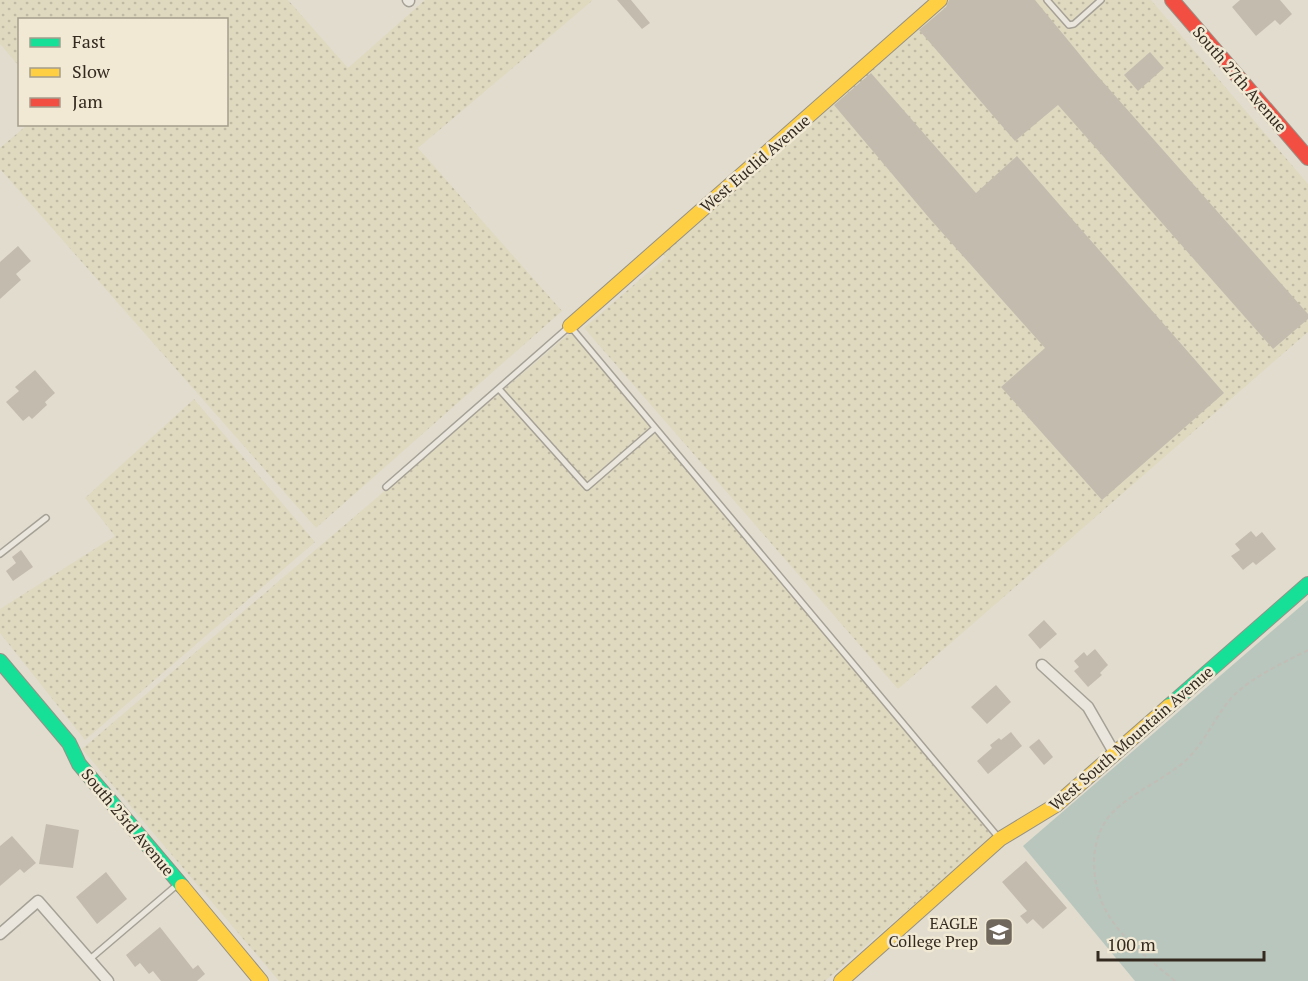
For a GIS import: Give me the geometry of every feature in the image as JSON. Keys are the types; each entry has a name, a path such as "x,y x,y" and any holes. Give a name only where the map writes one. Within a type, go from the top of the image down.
{"street":[{"name":"West Euclid Avenue","path":"570,326 940,0"},
{"name":"South 27th Avenue","path":"1177,2 1308,158"},
{"name":"West South Mountain Avenue","path":"841,981 1000,839 1056,805 1308,584"},
{"name":"South 23rd Avenue","path":"0,661 69,743 79,764 261,981"},
{"path":"1042,665 1088,706 1115,753"},
{"path":"0,934 38,901 108,981"}],"lane":[{"path":"1047,0 1069,25 1074,24 1101,0"},
{"path":"386,488 570,326 1000,839"},
{"path":"499,389 587,487 655,428"},
{"path":"0,554 46,518"},
{"path":"90,959 179,883"}],"path":[{"path":"1175,981 1116,927 1099,898 1094,872 1094,850 1100,831 1111,813 1128,798 1185,761 1199,746 1229,700 1247,684 1308,650"}],"shaded area":[{"path":"0,0 288,0 348,68 425,0 593,0 418,148 562,311 316,528 0,169 0,148 26,126 228,126 228,18 18,18 18,65 0,44"},
{"path":"948,0 1151,0 1308,184 1308,332 898,689 584,328 666,257 660,251"},
{"path":"571,332 998,832 825,981 279,981 82,749"},
{"path":"194,399 315,542 85,740 0,633 0,609 115,536 85,498"},
{"path":"1308,600 1308,981 1135,981 1023,846"}],"building":[{"path":"617,0 631,0 650,23 642,29"},
{"path":"949,0 1035,0 1095,73 1308,314 1308,319 1273,349 1058,105 1015,141 919,30 946,7"},
{"path":"1240,0 1280,0 1292,14 1280,25 1275,20 1256,36 1232,7"},
{"path":"1150,52 1164,68 1138,91 1124,75"},
{"path":"871,73 976,193 1017,156 1224,393 1102,500 1001,387 1045,348 930,219 834,105"},
{"path":"18,246 31,261 16,274 21,280 0,299 0,262"},
{"path":"35,370 55,393 45,402 47,405 32,419 29,416 23,421 6,402 19,391 15,387"},
{"path":"1251,531 1256,537 1262,532 1276,549 1256,565 1253,562 1243,570 1231,556 1240,550 1235,544"},
{"path":"21,550 33,567 13,581 6,571 16,563 12,557"},
{"path":"1044,620 1057,634 1040,649 1028,635"},
{"path":"1095,649 1108,665 1100,673 1102,675 1088,687 1074,671 1079,667 1074,661 1084,652 1087,656"},
{"path":"996,685 1011,702 987,724 971,707"},
{"path":"1011,732 1022,746 988,774 977,761 992,748 990,745"},
{"path":"1039,739 1053,757 1044,765 1029,747"},
{"path":"46,824 79,830 73,868 39,864"},
{"path":"12,836 36,863 24,873 20,869 0,886 0,846"},
{"path":"1026,861 1067,908 1043,929 1033,919 1027,924 1020,916 1027,911 1002,882"},
{"path":"106,872 127,899 97,924 76,897"},
{"path":"160,927 193,969 198,965 205,974 197,981 161,981 153,971 149,974 140,963 135,967 126,955"}],"traffic: fast":[{"path":"1169,706 1308,584"},
{"path":"0,661 69,743 79,764 182,886"}],"traffic: slow":[{"path":"570,326 940,0"},
{"path":"841,981 1000,839 1056,805 1169,706"},
{"path":"182,886 261,981"}],"traffic: jam":[{"path":"1172,0 1308,158"}],"place":[{"name":"EAGLE College Prep","path":"999,932"}]}
